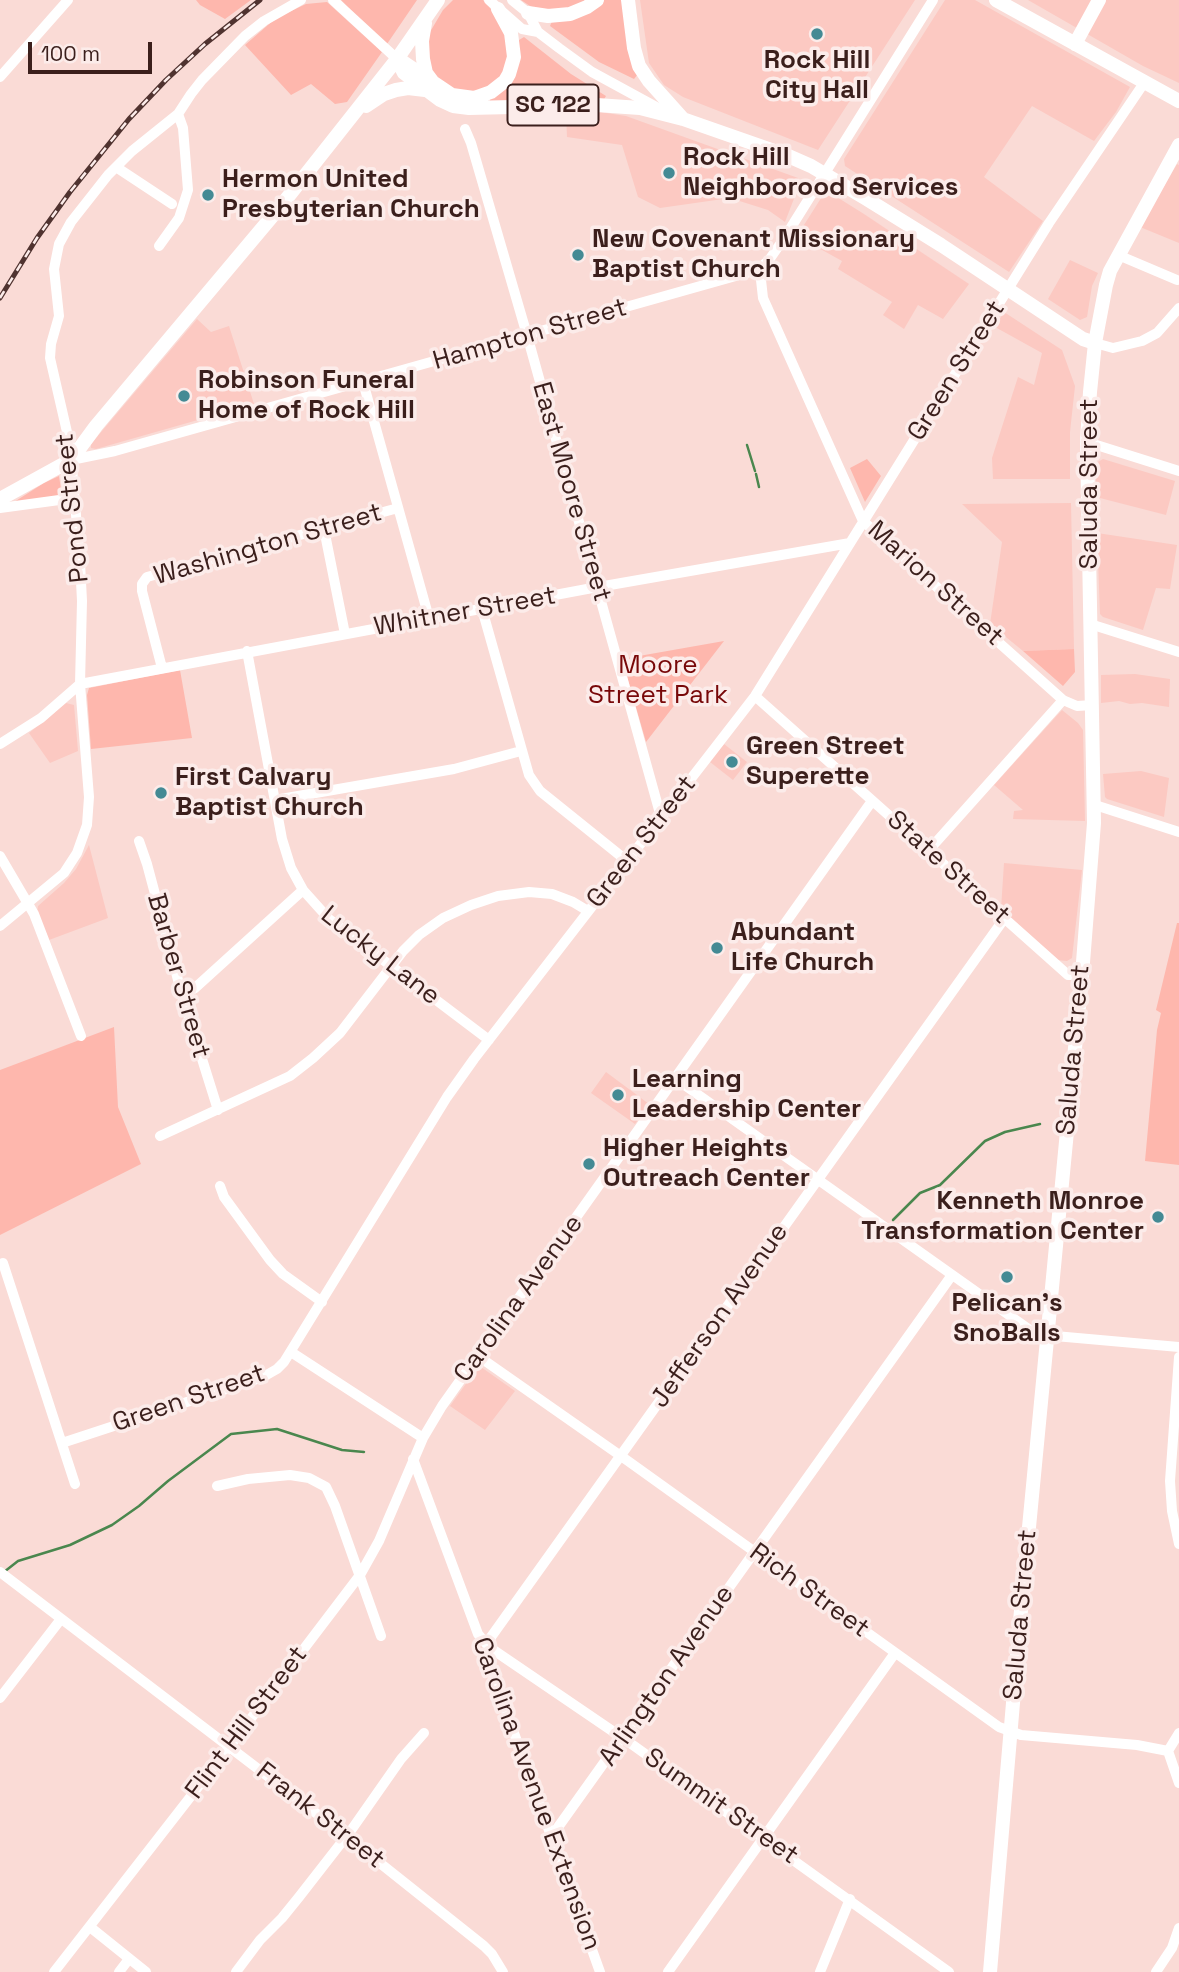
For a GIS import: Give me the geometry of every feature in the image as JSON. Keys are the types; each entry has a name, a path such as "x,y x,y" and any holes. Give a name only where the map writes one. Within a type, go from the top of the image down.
{"main road":[{"path":"0,499 71,460 102,418 280,207 397,59 438,0"},
{"path":"528,13 570,15 597,0"},
{"path":"628,0 639,66 683,119 786,155 824,173 906,223 1083,339 1095,344"},
{"path":"996,0 1179,101"},
{"path":"1075,44 1099,0"},
{"path":"353,115 390,92 408,88 429,86 466,98 491,92 505,81 512,66 514,47 511,33 494,5"},
{"path":"427,15 422,52 429,86"},
{"name":"SC 122","path":"397,59 404,73 429,86 445,103 460,107 613,105 640,108 683,119"},
{"name":"Saluda Street","path":"990,1972 1082,975 1095,805 1087,425 1095,344 1106,285 1118,255 1179,145"}],"street":[{"path":"0,77 68,0"},
{"name":"Pond Street","path":"0,926 64,873 85,835 89,797 80,684 82,601 71,460 50,358 59,316 54,269 59,244 71,222 116,167 178,114 202,80 249,33 301,0"},
{"path":"332,0 397,59"},
{"path":"512,0 528,13 538,32 592,72 683,119"},
{"name":"Hampton Street","path":"71,460 115,451 757,270 769,260 933,0"},
{"path":"494,5 522,29 538,32"},
{"name":"Green Street","path":"62,1443 263,1377 277,1369 291,1352 447,1097 755,696 1079,177 1144,83"},
{"path":"159,246 179,218 188,190 184,128 178,114"},
{"name":"East Moore Street","path":"465,129 527,335 661,817"},
{"path":"116,167 172,204"},
{"path":"1118,255 1177,280"},
{"path":"763,298 761,280 769,260"},
{"name":"Marion Street","path":"743,275 752,280 763,298 863,522 1063,700"},
{"path":"1095,344 1113,348 1142,341 1157,333 1179,308"},
{"path":"363,382 429,618"},
{"path":"1087,442 1179,471"},
{"path":"0,508 74,498"},
{"name":"Washington Street","path":"162,667 142,591 144,580 398,508"},
{"path":"324,529 345,634"},
{"name":"Whitner Street","path":"80,684 597,587 850,543"},
{"path":"482,609 529,775 540,791 627,861"},
{"path":"1090,624 1179,652"},
{"name":"Lucky Lane","path":"247,652 286,854 303,890 329,919 489,1040"},
{"path":"0,744 41,718 80,684"},
{"name":"State Street","path":"755,696 1068,975 1082,975"},
{"path":"929,850 1063,700 1077,706 1093,705"},
{"path":"275,800 454,769 521,751"},
{"name":"Carolina Avenue","path":"414,1459 442,1406 872,800"},
{"path":"1095,805 1179,832"},
{"name":"Barber Street","path":"139,841 182,995 218,1110"},
{"path":"0,856 34,914 81,1036"},
{"path":"182,995 195,988 303,890"},
{"path":"160,1136 290,1076 324,1049 390,966 419,935 443,918 498,896 522,892 552,894 588,911"},
{"name":"Jefferson Avenue","path":"489,1647 491,1637 1004,919"},
{"path":"676,1079 1030,1330 1047,1335 1179,1347"},
{"path":"220,1186 224,1197 270,1260 283,1274 322,1302"},
{"path":"2,1263 75,1484"},
{"name":"Arlington Avenue","path":"551,1837 953,1275"},
{"path":"291,1352 423,1438"},
{"name":"Rich Street","path":"478,1356 997,1725 1021,1735 1137,1745 1168,1751"},
{"path":"1179,1357 1170,1481 1172,1510 1179,1544"},
{"name":"Flint Hill Street","path":"54,1972 360,1574 379,1541 414,1459"},
{"name":"Carolina Avenue Extension","path":"414,1459 478,1634 489,1647 487,1658 600,1972"},
{"path":"217,1486 276,1476 299,1476 317,1480 326,1488 381,1636"},
{"name":"Frank Street","path":"3,1574 346,1836 484,1946 503,1972"},
{"path":"0,1699 61,1619"},
{"name":"Summit Street","path":"489,1647 623,1738 949,1972"},
{"path":"668,1972 895,1653"},
{"path":"236,1972 260,1940 282,1918 346,1836 401,1759 424,1733"},
{"path":"1179,1733 1168,1751 1179,1783"},
{"path":"820,1972 850,1899"},
{"path":"90,1927 146,1972"},
{"path":"1156,1972 1172,1948 1179,1928"},
{"path":"119,1972 129,1959"}],"shaded area":[{"path":"640,0 915,0 818,150 683,97 664,85 649,63"},
{"path":"945,0 975,0 1130,87 1116,112 1094,141 1032,106 984,177 1043,221 1009,272 845,166 844,159"},
{"path":"1028,0 1179,0 1179,83 1143,66"},
{"path":"593,111 626,116 798,178 800,183 785,222 768,210 730,198 660,208 638,197 622,145 567,137 566,113"},
{"path":"1177,164 1179,165 1179,243 1140,227"},
{"path":"826,194 832,194 864,214 969,284 943,319 918,305 904,329 883,315 892,302 838,269 842,261 797,236"},
{"path":"1070,260 1098,273 1092,286 1087,317 1080,320 1048,299"},
{"path":"1004,312 1062,350 1075,386 1070,432 1070,479 993,479 992,458 1018,377 1034,385 1042,353 995,327"},
{"path":"197,319 211,332 229,326 254,404 96,449 91,448 91,444"},
{"path":"1103,459 1175,481 1166,515 1096,497 1096,463"},
{"path":"1071,503 1074,649 1023,651 990,624 1002,542 962,504"},
{"path":"1097,533 1177,545 1170,589 1156,588 1143,630 1100,614"},
{"path":"1135,674 1170,679 1169,707 1119,701 1101,703 1101,675"},
{"path":"66,703 74,705 78,751 50,763 29,733"},
{"path":"1062,710 1083,730 1085,821 1013,819 1014,811 1023,810 994,785"},
{"path":"724,744 747,762 733,780 710,762"},
{"path":"1141,771 1169,778 1164,817 1105,797 1103,774"},
{"path":"89,845 108,918 49,940 37,912 38,906 76,869"},
{"path":"1004,863 1082,870 1072,958 1067,961 1057,960 1001,909"},
{"path":"606,1072 649,1104 635,1124 591,1093"},
{"path":"478,1367 515,1391 485,1430 450,1406"}],"green space":[{"path":"196,0 251,0 225,19"},
{"path":"341,0 417,0 387,44 379,40"},
{"path":"453,0 483,0 502,25 509,50 503,75 493,85 465,93 438,83 429,67 426,52 430,32 443,10"},
{"path":"521,0 589,0 558,12 533,8"},
{"path":"603,0 623,0 638,74 634,79 599,62 550,26 552,21"},
{"path":"327,2 382,52 347,102 335,104 311,84 291,95 245,45 276,18 306,4"},
{"path":"524,37 571,74 606,96 603,101 490,103 519,40"},
{"path":"867,459 881,476 865,502 850,468"},
{"path":"59,476 62,496 14,502 44,483"},
{"name":"Moore Street Park","path":"724,641 646,742 622,659"},
{"path":"1074,649 1075,672 1063,686 1023,651"},
{"path":"180,670 192,738 91,749 87,695 89,688"},
{"path":"1177,923 1179,1165 1145,1161 1157,1030 1161,1013 1156,1010"},
{"path":"114,1027 118,1107 141,1164 0,1235 0,1070"}],"waterway":[{"path":"747,445 755,471"},
{"path":"756,474 759,487"},
{"path":"893,1220 920,1193 940,1185 985,1141 1005,1132 1040,1124"},
{"path":"4,1572 18,1561 70,1545 112,1525 231,1434 277,1429 342,1450 364,1452"}],"railway":[{"path":"0,298 37,238 70,192 129,119 205,44 260,0"}],"place":[{"name":"Rock Hill City Hall","path":"817,34"},
{"name":"Rock Hill Neighborood Services","path":"669,173"},
{"name":"Hermon United Presbyterian Church","path":"208,195"},
{"name":"New Covenant Missionary Baptist Church","path":"578,255"},
{"name":"Robinson Funeral Home of Rock Hill","path":"184,396"},
{"name":"Green Street Superette","path":"732,762"},
{"name":"First Calvary Baptist Church","path":"161,793"},
{"name":"Abundant Life Church","path":"717,948"},
{"name":"Learning Leadership Center","path":"618,1095"},
{"name":"Higher Heights Outreach Center","path":"589,1164"},
{"name":"Kenneth Monroe Transformation Center","path":"1158,1217"},
{"name":"Pelican's SnoBalls","path":"1007,1277"}]}
